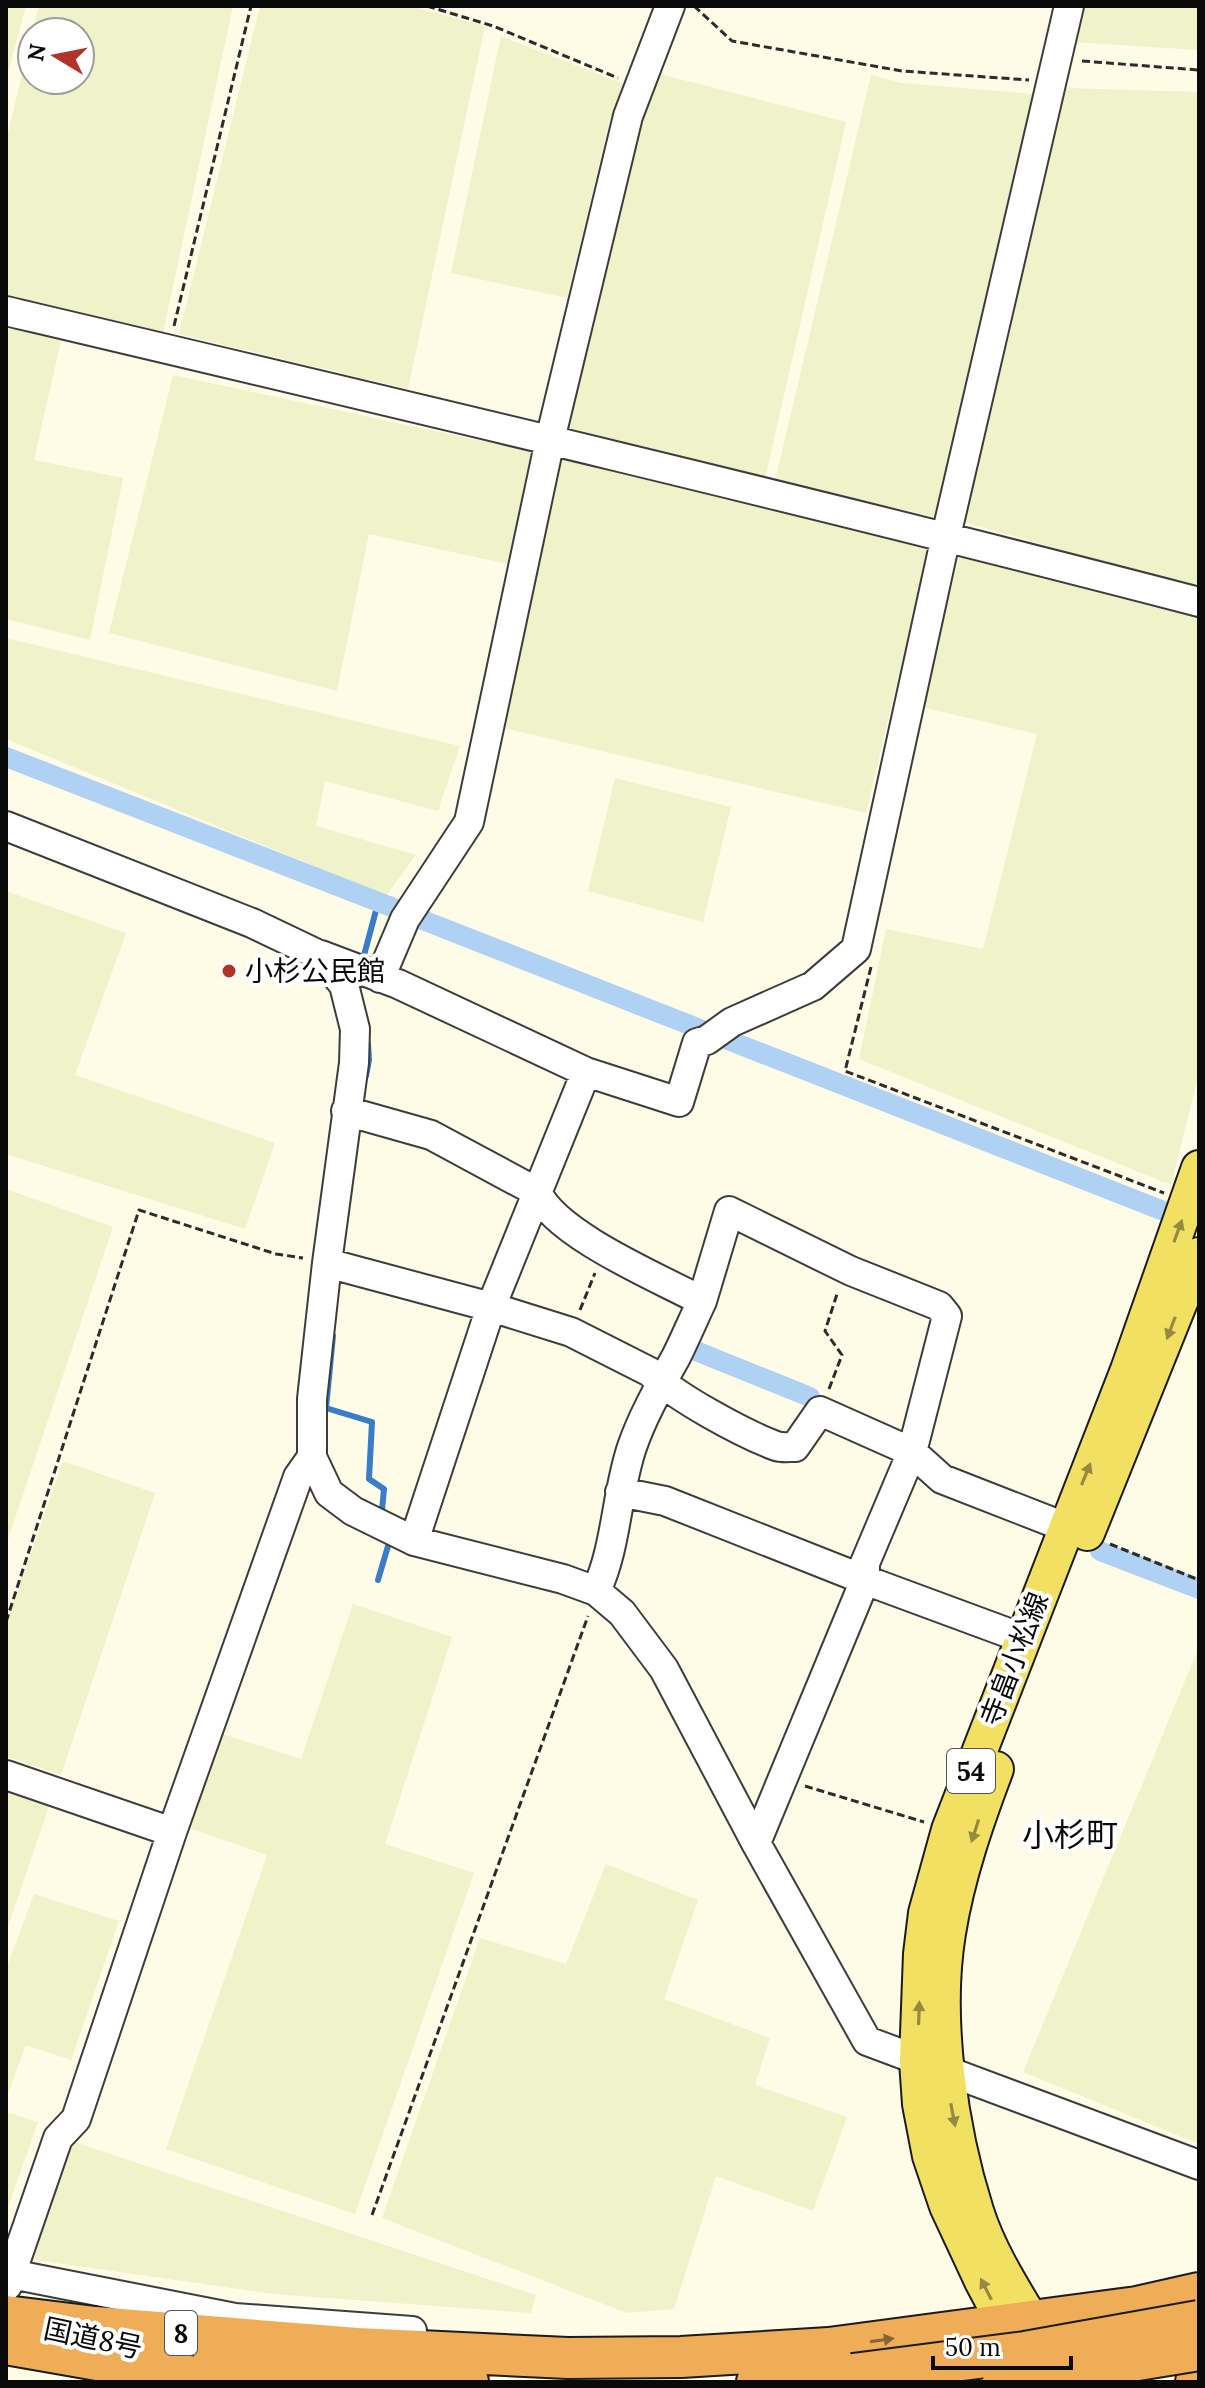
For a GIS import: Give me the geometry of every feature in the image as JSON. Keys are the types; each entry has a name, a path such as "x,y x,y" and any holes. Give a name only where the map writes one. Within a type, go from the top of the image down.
{"highway":[{"name":"8","path":"7,2293 95,2327 357,2348 568,2358 841,2361 1025,2352 1199,2321"},
{"name":"国道8号","path":"7,2293 46,2329 214,2362 468,2382"},
{"path":"1019,2323 1137,2307 1199,2293"},
{"name":"8","path":"757,2382 1019,2323"},
{"name":"8","path":"6,2344 39,2365 124,2382"},
{"name":"国道8号","path":"6,2344 223,2382"},
{"path":"1003,2382 1199,2350"}],"main road":[{"name":"寺畠小松線","path":"1069,2382 1019,2323 947,2206 930,2156 920,2104 932,2066 947,1935 958,1883 1128,1370 1199,1168"},
{"name":"寺畠小松線","path":"932,2066 921,1954 926,1913 949,1830 1022,1638 1076,1531 1199,1255"},
{"name":"寺畠小松線","path":"1019,2323 1036,2382"}],"street":[{"path":"380,978 405,919 469,822 550,440 628,116 670,6"},
{"path":"6,826 252,923 319,955 398,984 586,1072 679,1102 697,1043 707,1040 732,1022 813,986 856,949 946,536 1069,6"},
{"path":"6,311 946,536 1199,602"},
{"path":"319,955 344,985 355,1029 354,1063 312,1399 312,1457 329,1493 353,1511 414,1541 563,1579 596,1591 622,1613 664,1669 756,1843 867,2041 1199,2165"},
{"path":"414,1541 491,1307 586,1072"},
{"path":"346,1111 431,1135 537,1192 543,1206 594,1245 702,1301"},
{"path":"596,1591 605,1572 620,1492 633,1445 660,1383 702,1301 729,1211 845,1268 939,1306 947,1316 912,1452 865,1563 865,1580 756,1843"},
{"path":"327,1263 571,1332 650,1372 660,1383 702,1409 779,1447 795,1447 820,1411 912,1452 942,1479 1076,1531"},
{"path":"312,1457 298,1477 172,1832 76,2119 58,2138 7,2293 270,2324 541,2340 718,2340 795,2336 841,2361"},
{"path":"620,1492 665,1501 1022,1638"},
{"path":"6,1775 172,1832"},
{"path":"1137,2307 1199,2279"}],"path":[{"path":"168,350 251,6"},
{"path":"427,6 493,26 639,87"},
{"path":"694,6 732,41 902,71 1199,70"},
{"path":"856,949 871,966 845,1071 1188,1203"},
{"path":"6,1622 139,1210 276,1254 327,1263"},
{"path":"571,1332 605,1250"},
{"path":"820,1411 842,1355 825,1331 845,1268"},
{"path":"1076,1531 1199,1580"},
{"path":"372,2215 596,1591"},
{"path":"783,1779 949,1830"}],"green space":[{"path":"6,6 26,6 23,16 16,16 16,43 6,80"},
{"path":"39,6 233,6 162,338 6,298 6,141 17,96 96,96 96,16 36,16"},
{"path":"260,6 410,6 485,26 408,389 179,334"},
{"path":"1080,6 1199,6 1199,50 1073,42"},
{"path":"501,36 626,85 610,119 567,298 451,273"},
{"path":"660,74 846,122 765,479 563,429 637,123"},
{"path":"871,75 901,83 1034,94 935,517 775,481"},
{"path":"1066,88 1199,92 1199,589 964,522"},
{"path":"6,325 61,341 34,460 123,478 90,640 6,619"},
{"path":"173,375 534,452 508,564 369,534 337,691 109,633"},
{"path":"560,457 930,544 866,813 499,727"},
{"path":"959,557 1199,615 1199,1073 1171,1185 859,1059 886,929 983,949 1037,734 921,707"},
{"path":"6,638 460,746 438,811 325,781 316,826 416,855 386,896 6,739"},
{"path":"615,778 731,807 703,922 588,891"},
{"path":"6,891 126,933 75,1075 275,1143 245,1229 6,1154"},
{"path":"6,1189 113,1227 6,1545"},
{"path":"63,1461 155,1493 61,1775 6,1756 6,1625"},
{"path":"353,1604 452,1637 385,1844 474,1873 355,2214 166,2149 267,1855 181,1825 213,1731 301,1759"},
{"path":"1199,1647 1199,2144 1023,2072"},
{"path":"6,1782 52,1798 6,1932"},
{"path":"606,1864 698,1900 664,1999 770,2038 755,2085 847,2117 813,2211 716,2176 674,2309 627,2313 382,2218 480,1938 566,1964"},
{"path":"34,1894 119,1921 71,2060 26,2045 7,2096 6,1969"},
{"path":"6,2112 38,2122 6,2213"},
{"path":"71,2141 536,2295 531,2313 274,2294 28,2259"}],"waterway":[{"path":"6,757 399,910"},
{"path":"363,959 378,903"},
{"path":"415,917 700,1029"},
{"path":"728,1040 1161,1210"},
{"path":"366,1076 368,1044"},
{"path":"333,1336 326,1408 372,1422 369,1479 384,1489 382,1510"},
{"path":"691,1349 810,1397"},
{"path":"378,1580 388,1546"},
{"path":"1100,1551 1199,1589"}],"place":[{"name":"小杉公民館","path":"229,971"}],"district":[{"name":"小杉町","path":"1070,1834"}]}
